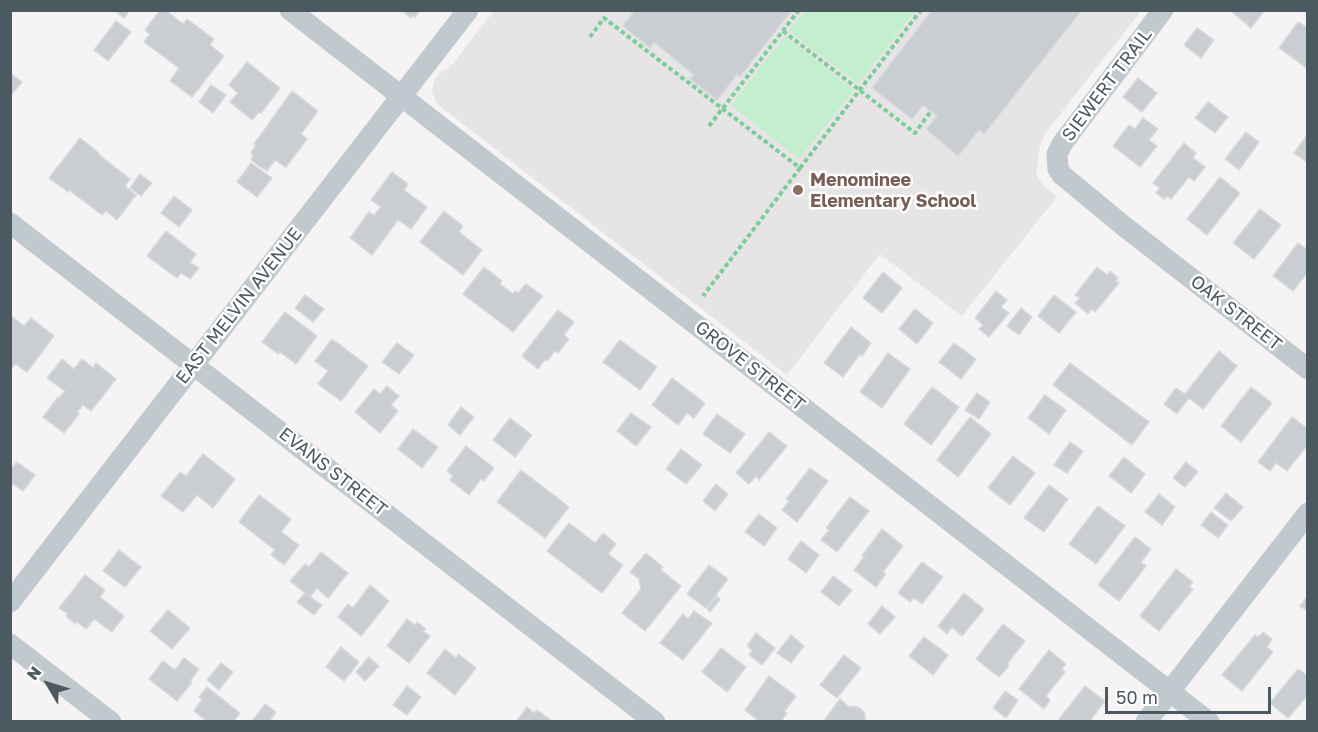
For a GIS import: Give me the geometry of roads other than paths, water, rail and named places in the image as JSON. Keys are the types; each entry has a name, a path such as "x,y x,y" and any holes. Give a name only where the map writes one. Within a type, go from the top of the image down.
{"street":[{"name":"GROVE STREET","path":"291,10 1209,722"},
{"name":"EAST MELVIN AVENUE","path":"10,602 468,10"},
{"name":"SIEWERT TRAIL","path":"1163,10 1062,144 1057,154 1057,165 1062,175 1164,257"},
{"name":"EVANS STREET","path":"10,223 655,722"},
{"name":"OAK STREET","path":"1164,257 1308,369"},
{"path":"1146,722 1308,513"},
{"path":"10,644 111,722"}],"place":[{"name":"Menominee Elementary School","path":"798,190"}]}
